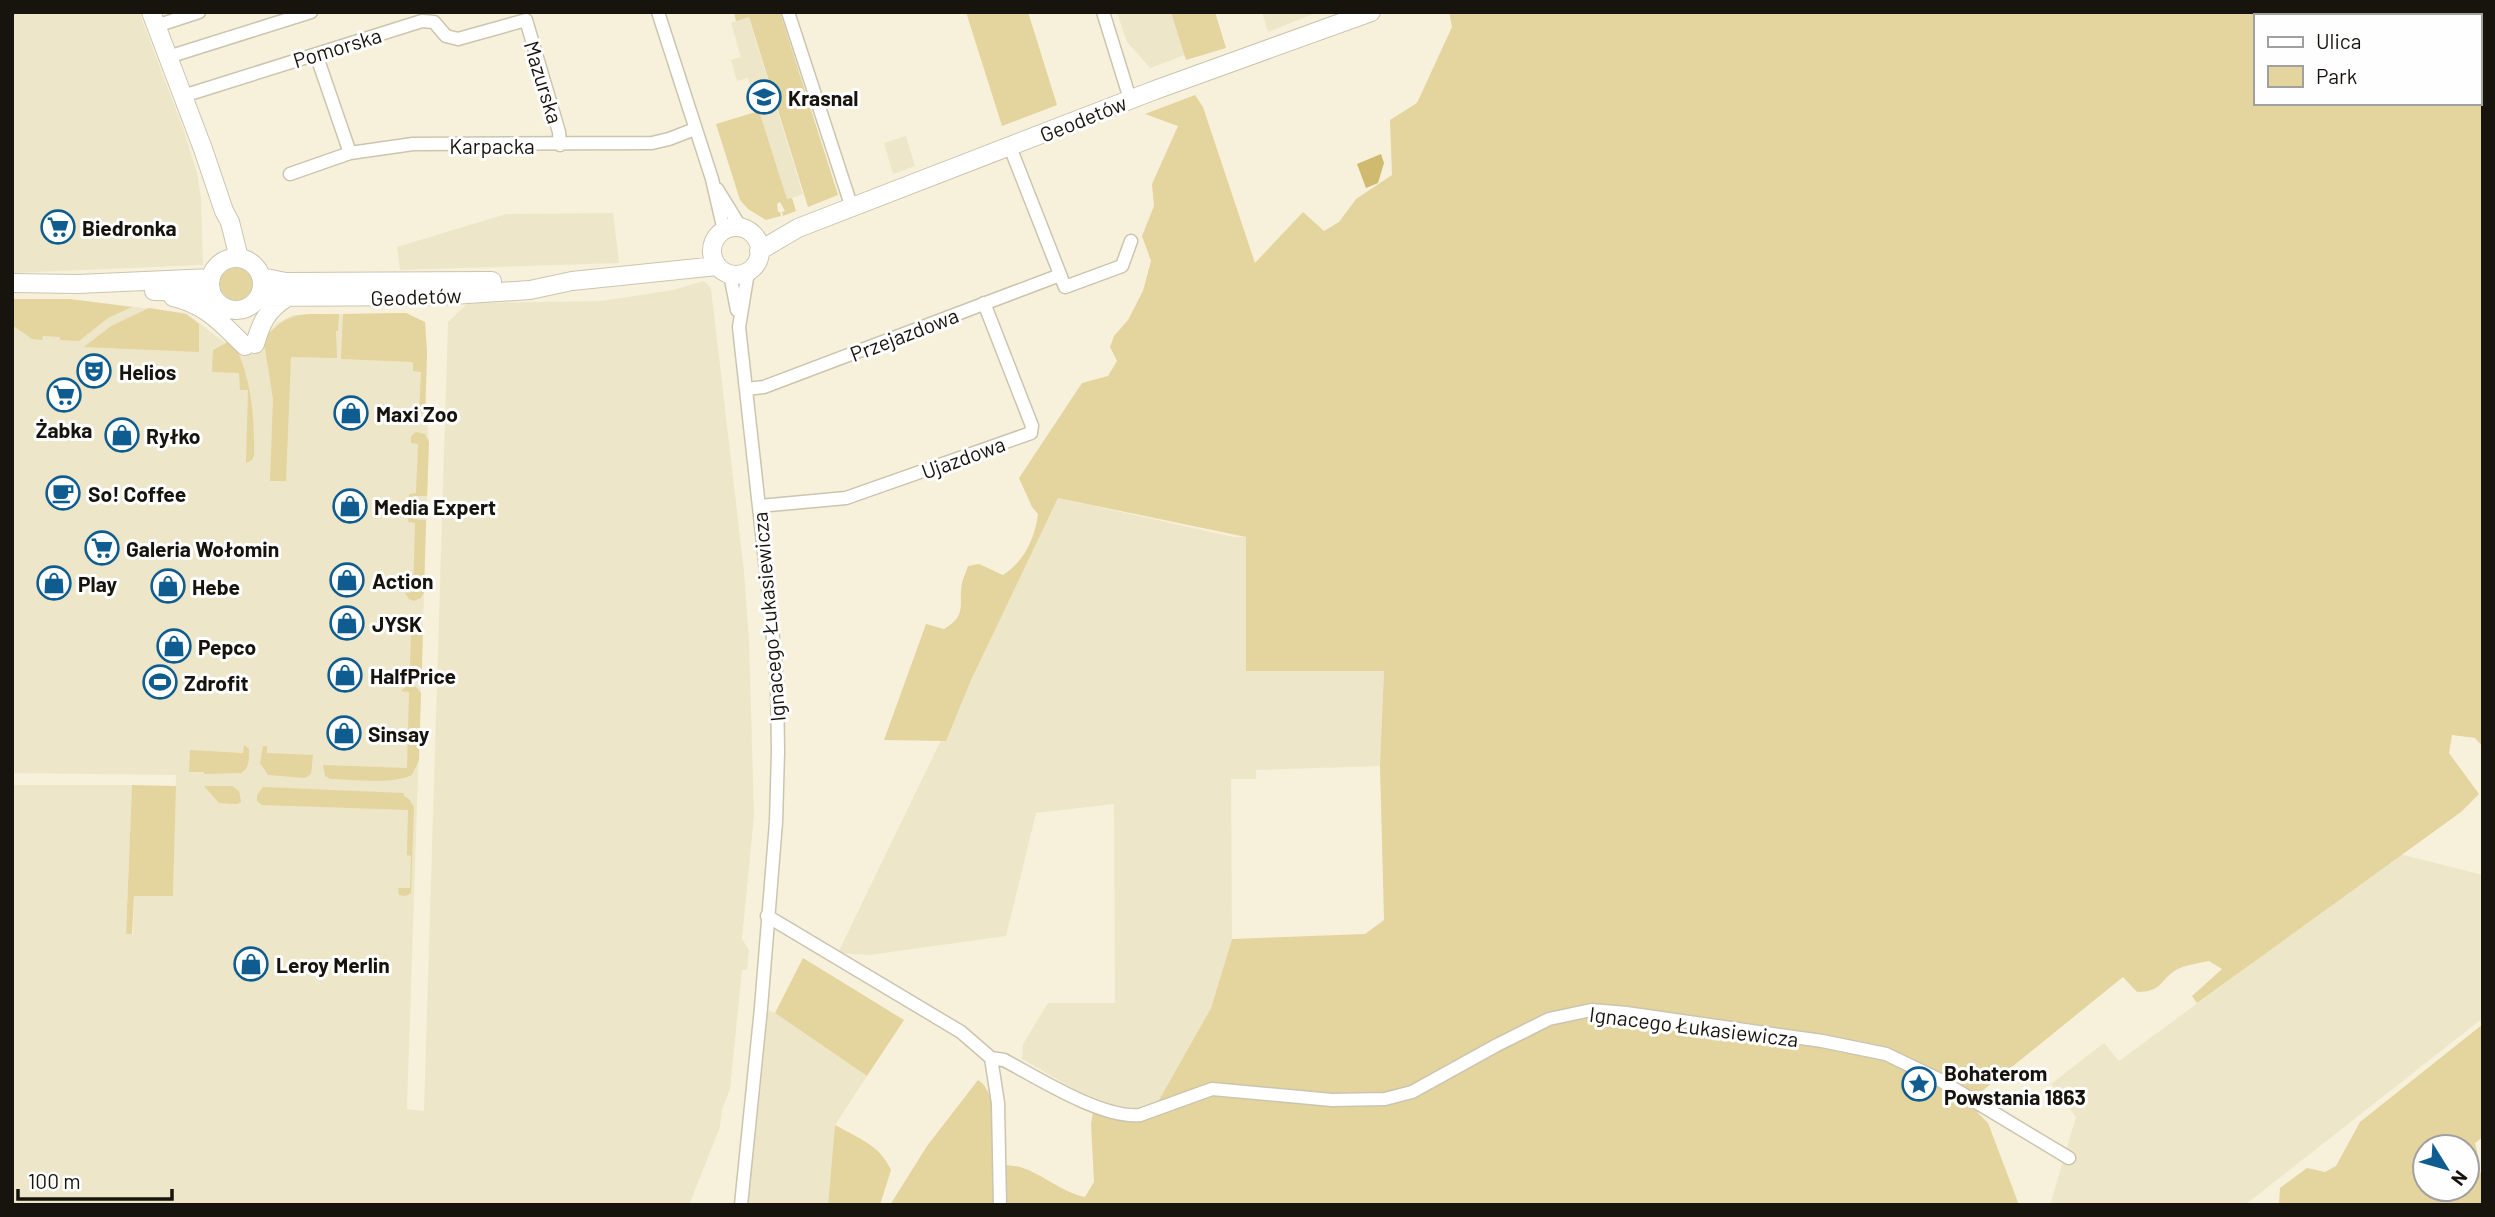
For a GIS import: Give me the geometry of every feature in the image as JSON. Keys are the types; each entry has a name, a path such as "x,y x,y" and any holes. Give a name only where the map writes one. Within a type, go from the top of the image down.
{"main road":[{"name":"Geodetów","path":"744,236 798,228 1130,99 1371,12"},
{"path":"153,19 224,211 222,223 232,259"},
{"path":"744,236 756,263 727,266 715,240 744,236"},
{"path":"232,259 251,263 261,277 259,297 248,307 233,310 218,303 211,285 215,269 232,259"},
{"name":"Geodetów","path":"259,297 437,296 530,290 572,281 727,266"},
{"name":"Geodetów","path":"261,277 286,282 572,281"},
{"path":"12,283 211,285"},
{"path":"78,284 149,292 189,301 211,312 250,345 266,314 286,298"},
{"path":"149,292 211,285"}],"street":[{"path":"153,19 199,12"},
{"path":"168,57 311,12"},
{"path":"658,12 712,179 744,236"},
{"path":"788,12 852,208"},
{"path":"1104,12 1130,99"},
{"name":"Pomorska","path":"183,96 422,21 435,22 446,36 458,39 526,20"},
{"name":"Mazurska","path":"526,20 559,132 560,145"},
{"path":"316,54 349,153"},
{"name":"Karpacka","path":"290,174 349,153 412,145 660,142 695,129"},
{"path":"1010,147 1065,287 1122,266 1131,241"},
{"name":"Ignacego Łukasiewicza","path":"727,266 739,317 747,389 773,644 778,727 776,822 741,1205"},
{"name":"Przejazdowa","path":"747,389 764,387 1060,275"},
{"name":"Ujazdowa","path":"759,506 846,498 1031,433 1032,426 984,303"},
{"name":"Ignacego Łukasiewicza","path":"767,916 961,1032 991,1058 1004,1060 1097,1107 1130,1116 1140,1115 1212,1089 1332,1100 1385,1098 1412,1092 1549,1019 1591,1010 1822,1041 1886,1054 1938,1079 2069,1158"},
{"path":"991,1058 998,1103 1000,1205"}],"shaded area":[{"path":"12,12 139,12 197,173 201,199 203,265 12,273"},
{"name":"Krasnal","path":"734,12 747,12 803,194 787,200 748,78 737,81 731,60 741,57 731,23 736,21"},
{"path":"1117,12 1171,12 1185,55 1150,68 1127,42"},
{"path":"1262,12 1318,12 1268,32"},
{"path":"906,136 915,166 893,174 884,143"},
{"path":"1381,154 1384,163 1378,183 1366,188 1357,164"},
{"path":"613,213 619,263 400,270 397,247 506,214"},
{"path":"704,281 711,288 744,572 749,640 754,815 742,939 749,950 747,970 742,970 730,1089 722,1109 720,1127 689,1205 12,1205 12,785 132,785 126,933 133,934 134,895 173,896 176,775 12,773 12,299 69,299 186,313 224,342 267,335 277,323 293,315 406,313 425,322 429,442 407,1109 424,1111 448,322 468,303 602,301 673,290"},
{"path":"1058,498 1234,537 1246,537 1246,671 1384,671 1380,766 1256,770 1256,779 1231,779 1232,939 1211,1008 1159,1100 1136,1111 1125,1111 1095,1101 1022,1059 1023,1044 1048,1003 1115,1003 1114,804 1036,813 1006,936 869,955 838,953"},
{"path":"2400,854 2483,875 2483,1018 2245,1205 2050,1205 2076,1117 2051,1084 2104,1043 2119,1061"},
{"path":"761,1008 775,1013 867,1076 835,1125 828,1205 741,1205"}],"green space":[{"path":"734,12 780,12 838,195 808,207 749,17 736,21"},
{"path":"966,12 1028,12 1057,105 1002,126"},
{"path":"1171,12 1215,12 1226,48 1186,60"},
{"path":"1449,12 2483,12 2483,747 2475,738 2452,735 2449,753 2479,794 2461,812 2197,1003 2192,996 2222,969 2209,961 2179,968 2156,988 2145,992 2137,992 2123,977 1976,1096 1978,1113 1988,1123 2019,1205 890,1205 927,1146 978,1080 985,1087 992,1106 992,1164 1020,1167 1085,1197 1094,1182 1091,1124 1095,1101 1125,1111 1136,1111 1159,1100 1211,1008 1232,939 1365,934 1384,920 1380,766 1384,671 1246,671 1246,537 1058,498 971,680 946,741 884,740 926,624 944,629 956,619 968,566 979,564 1003,575 1023,556 1034,532 1038,514 1019,478 1082,383 1108,376 1117,361 1110,347 1114,336 1128,320 1143,291 1151,261 1142,236 1154,206 1152,184 1178,126 1145,114 1195,95 1203,107 1255,263 1303,212 1324,231 1339,222 1356,199 1392,175 1390,120 1417,103 1452,27"},
{"path":"759,111 787,199 792,198 796,211 783,216 782,212 785,211 780,202 777,204 781,216 766,220 748,209 740,200 716,124"},
{"path":"236,268 247,273 252,284 247,295 236,300 225,295 220,284 225,273"},
{"path":"12,299 69,299 132,307 108,318 79,341 43,336 42,340 32,339 12,325"},
{"path":"149,308 186,314 199,324 199,352 84,347 111,326"},
{"path":"406,313 425,322 425,410 417,417 411,414 419,413 421,372 413,371 413,362 341,359 343,314"},
{"path":"339,314 336,331 337,358 291,357 286,481 270,481 273,399 263,336 267,336 291,317"},
{"path":"232,340 248,381 254,425 254,455 252,460 246,463 248,390 240,390 239,373 212,372 213,350"},
{"path":"416,432 425,434 429,442 427,496 413,496 413,519 426,520 424,592 421,598 414,601 405,593 413,592 415,523 408,522 409,494 416,493 418,444 411,443 411,436"},
{"path":"409,620 417,621 423,629 422,668 415,675 408,675 402,668 410,668 411,629 404,627"},
{"path":"406,686 416,687 421,693 419,760 412,775 383,781 330,779 325,776 323,765 407,768 409,692 401,691"},
{"path":"244,745 249,749 249,759 241,773 189,772 190,750 243,753"},
{"path":"263,746 267,746 267,753 313,755 311,774 305,778 268,775 260,763"},
{"path":"132,785 176,786 173,896 134,896 132,934 126,934"},
{"path":"204,786 232,786 239,791 241,802 219,803"},
{"path":"263,787 404,793 414,807 411,893 406,896 399,895 398,888 410,888 411,856 407,855 408,810 262,805 257,801 257,795"},
{"path":"803,958 904,1020 867,1076 775,1013"},
{"path":"2483,1024 2483,1137 2481,1138 2481,1133 2411,1133 2411,1203 2481,1203 2483,1172 2483,1205 2279,1205 2280,1188 2307,1168 2325,1172 2336,1166 2360,1122"},
{"path":"835,1125 868,1143 886,1161 891,1170 880,1205 828,1205"}],"place":[{"name":"Krasnal","path":"764,97"},
{"name":"Biedronka","path":"58,227"},
{"name":"Helios","path":"94,371"},
{"name":"Żabka","path":"64,395"},
{"name":"Maxi Zoo","path":"351,413"},
{"name":"Ryłko","path":"122,435"},
{"name":"So! Coffee","path":"63,493"},
{"name":"Media Expert","path":"350,506"},
{"name":"Galeria Wołomin","path":"102,548"},
{"name":"Action","path":"347,580"},
{"name":"Play","path":"54,583"},
{"name":"Hebe","path":"168,586"},
{"name":"JYSK","path":"347,623"},
{"name":"Pepco","path":"174,646"},
{"name":"HalfPrice","path":"345,675"},
{"name":"Zdrofit","path":"160,682"},
{"name":"Sinsay","path":"344,733"},
{"name":"Leroy Merlin","path":"251,964"},
{"name":"Bohaterom Powstania 1863","path":"1919,1084"}]}
